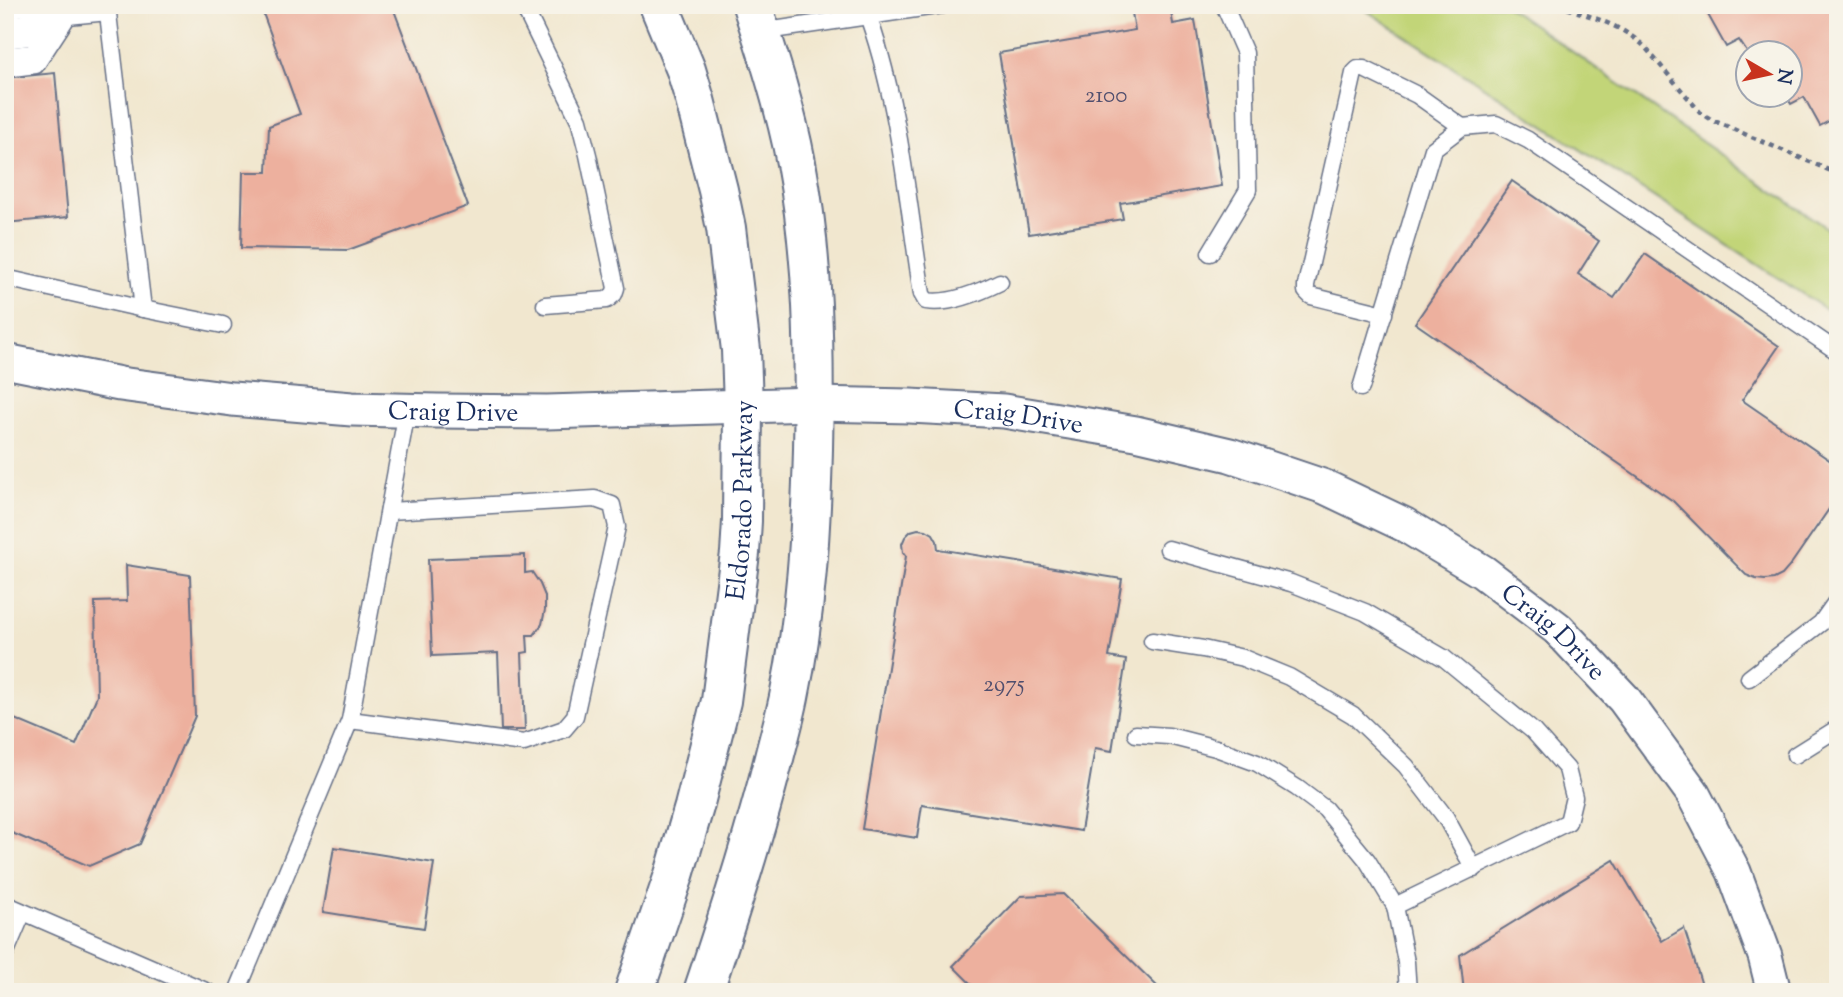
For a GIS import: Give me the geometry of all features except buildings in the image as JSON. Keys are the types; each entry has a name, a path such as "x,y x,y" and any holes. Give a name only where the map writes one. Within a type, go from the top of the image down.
{"main road":[{"name":"Eldorado Parkway","path":"634,992 674,875 721,701 740,553 743,406 741,350 726,228 686,69 659,5"},
{"path":"703,992 759,818 789,697 802,617 810,529 814,404 810,274 802,199 788,125 756,19"}],"street":[{"name":"Craig Drive","path":"5,361 120,384 232,399 352,409 547,412 814,404 1004,411 1136,433 1230,456 1325,487 1405,525 1483,572 1558,629 1624,699 1692,792 1734,872 1765,956 1774,992"}],"lane":[{"path":"49,5 63,10"},
{"path":"523,5 579,120 615,288 614,294 607,300 545,305"},
{"path":"756,19 943,5"},
{"path":"1210,253 1248,190 1245,53 1224,5"},
{"path":"5,10 107,8 143,309"},
{"path":"5,26 63,10"},
{"path":"5,40 29,37 63,10"},
{"path":"5,56 32,53 63,10"},
{"path":"5,69 36,65 63,10"},
{"path":"866,11 885,70 922,294 926,301 936,303 979,293 1000,282"},
{"path":"1384,314 1311,296 1306,291 1354,73 1358,69 1364,69 1417,95 1462,127"},
{"path":"1361,388 1433,149 1462,127 1496,124 1528,140 1838,352"},
{"path":"5,278 223,325"},
{"path":"237,992 350,720 407,411"},
{"path":"350,720 524,743 564,729 575,716 617,527 612,505 595,499 389,510"},
{"path":"1168,549 1291,583 1365,612 1444,658 1533,732 1567,769 1574,797 1568,822 1395,906"},
{"path":"1749,678 1821,623 1838,599"},
{"path":"1152,641 1243,658 1289,677 1353,715 1406,766 1446,818 1474,869"},
{"path":"1795,755 1838,728"},
{"path":"1136,734 1169,736 1216,748 1257,763 1325,809 1367,860 1395,906 1406,962 1408,992"},
{"path":"5,904 208,992"},
{"path":"5,954 23,912"}],"path":[{"path":"1558,5 1624,30 1634,37 1700,112 1712,120 1838,174"}],"green space":[{"path":"1358,5 1505,5 1838,236 1838,317"}]}
